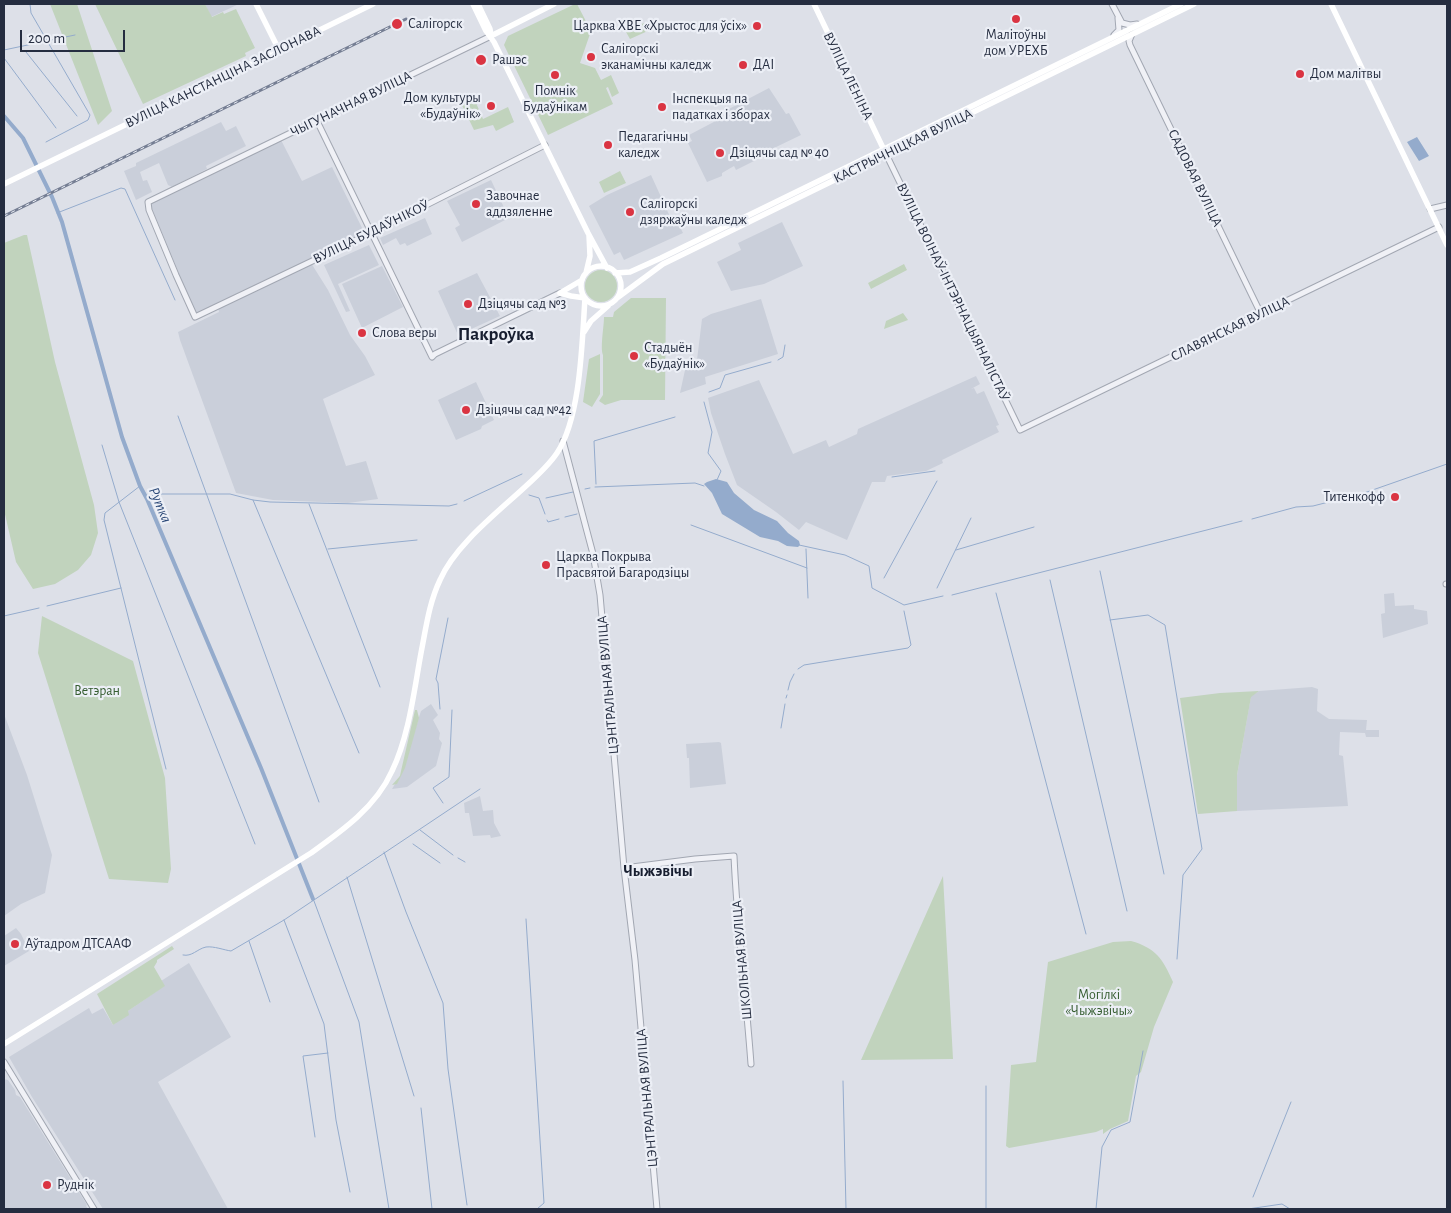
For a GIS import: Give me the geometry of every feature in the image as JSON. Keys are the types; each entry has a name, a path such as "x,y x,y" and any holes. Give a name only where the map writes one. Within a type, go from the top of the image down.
{"main road":[{"path":"256,4 279,50"},
{"name":"ВУЛІЦА КАНСТАНЦІНА ЗАСЛОНАВА","path":"4,184 373,4"},
{"path":"473,4 486,31 491,36"},
{"path":"478,4 490,29 491,36 607,268"},
{"name":"ЧЫГУНАЧНАЯ ВУЛІЦА","path":"491,36 554,4"},
{"name":"ВУЛІЦА ЛЕНІНА","path":"814,4 886,154"},
{"name":"КАСТРЫЧНІЦКАЯ ВУЛІЦА","path":"615,273 630,272 661,258 1181,4"},
{"name":"КАСТРЫЧНІЦКАЯ ВУЛІЦА","path":"583,334 591,321 615,300 663,264 1194,4"},
{"path":"1331,4 1447,244"},
{"path":"586,274 591,250 588,233"},
{"path":"4,1044 311,853 336,836 359,815 380,791 392,771 400,749 411,706 430,603 449,562 473,535 542,470 557,453 563,441 572,417 583,334 585,298 581,286 582,280 586,274 596,267 607,268 618,277 621,288 615,300 601,306 589,302 585,298 560,293"},
{"path":"560,293 582,280"},
{"path":"572,296 578,301 584,314"}],"street":[{"path":"1112,4 1122,23 1130,25 1139,24"},
{"path":"1110,38 1119,30 1116,13"},
{"path":"1121,40 1129,41 1132,34"},
{"name":"ЧЫГУНАЧНАЯ ВУЛІЦА","path":"195,316 149,210 148,202 491,36"},
{"name":"САДОВАЯ ВУЛІЦА","path":"1129,41 1261,314"},
{"path":"317,121 432,358 436,354 560,293"},
{"name":"ВУЛІЦА БУДАЎНІКОЎ","path":"195,316 371,233 545,145"},
{"name":"ВУЛІЦА ВОІНАЎ-ІНТЭРНАЦЫЯНАЛІСТАЎ","path":"886,154 932,245 1020,430"},
{"path":"1430,209 1447,204"},
{"name":"СЛАВЯНСКАЯ ВУЛІЦА","path":"1020,430 1439,227"},
{"name":"ЦЭНТРАЛЬНАЯ ВУЛІЦА","path":"563,441 593,554 600,596 657,1209"},
{"name":"ШКОЛЬНАЯ ВУЛІЦА","path":"624,868 734,856 736,902 751,1064"},
{"path":"4,1062 94,1209"}],"shaded area":[{"path":"205,4 239,4 211,17"},
{"path":"769,88 786,114 789,113 801,135 736,170 734,166 722,173 722,176 707,182 688,143 692,141 689,135 729,114 727,110"},
{"path":"221,122 226,131 236,126 246,146 206,166 207,169 172,187 168,185 159,163 140,172 143,181 147,180 152,192 136,200 124,171 136,166 136,163"},
{"path":"281,140 302,181 332,167 365,234 196,315 150,204"},
{"name":"Салігорскі дзяржаўны каледж","path":"651,175 672,221 676,219 683,233 624,260 620,252 614,255 589,206 607,195"},
{"path":"491,180 509,218 462,242 455,228 460,225 447,201"},
{"path":"425,218 432,234 407,246 405,243 400,245 396,238 383,245 380,238"},
{"path":"782,222 803,266 764,284 731,291 717,262 741,250 738,243"},
{"path":"369,245 379,265 338,284 350,311 346,312 324,265"},
{"path":"311,263 328,290 350,335 365,356 375,375 323,399 346,466 366,461 378,499 348,503 273,500 236,493 180,340 178,332 219,312 218,308"},
{"path":"382,266 403,307 362,328 342,284"},
{"name":"Дзіцячы сад №3","path":"477,273 500,316 458,335 438,291"},
{"path":"761,299 778,354 705,377 706,384 680,393 687,361 697,360 702,319 711,314"},
{"path":"976,376 980,384 971,389 974,388 977,394 984,391 999,425 996,426 999,432 942,460 943,463 926,471 887,476 885,482 872,482 847,540 806,522 799,530 737,485 711,413 708,398 759,380 793,454 826,440 829,447 857,434 858,429"},
{"name":"Дзіцячы сад №42","path":"476,382 494,420 482,426 481,429 456,440 438,400"},
{"path":"1394,593 1395,606 1414,605 1414,609 1427,611 1428,624 1383,638 1381,614 1385,613 1384,594"},
{"path":"1312,687 1318,689 1317,711 1329,719 1367,720 1366,730 1379,730 1379,737 1366,737 1365,733 1340,732 1339,755 1343,756 1348,806 1237,811 1237,775 1251,696 1259,691"},
{"path":"431,704 438,715 433,720 440,733 439,739 442,743 436,766 407,787 392,789 401,774 421,711"},
{"path":"4,714 27,775 52,855 45,893 21,904 4,916"},
{"path":"721,743 726,784 690,788 689,758 687,758 686,744"},
{"path":"480,796 483,811 493,810 494,823 501,836 491,838 490,835 473,836 469,813 465,813 464,803"},
{"name":"Аўтадром ДТСААФ","path":"16,928 29,951 4,966 4,936"},
{"path":"189,963 231,1037 158,1082 228,1209 103,1209 9,1057 89,1008 92,1014 103,1008 113,1025 128,1011 164,986 161,981"},
{"path":"4,1079 8,1080 16,1095 20,1097 88,1209 4,1209"}],"green space":[{"path":"50,4 77,4 112,111 98,125"},
{"path":"95,4 205,4 212,17 236,9 255,48 245,53 246,56 143,104"},
{"path":"577,4 591,31 580,63 595,68 601,80 611,75 619,93 612,97 608,87 606,88 613,104 548,135 504,45 508,36"},
{"path":"646,22 650,30 630,39 626,32"},
{"path":"473,96 483,119 508,107 514,122 496,131 493,125 474,130 461,103"},
{"path":"620,171 626,183 604,193 599,182"},
{"path":"27,235 55,362 94,505 98,533 91,555 78,570 55,584 33,589 16,562 4,510 4,243"},
{"path":"904,264 907,270 871,289 868,283"},
{"path":"601,270 607,271 612,275 616,280 616,292 612,297 607,301 601,302 595,301 590,297 586,292 585,286 586,280 590,275 595,271"},
{"name":"Стадыён «Будаўнік»","path":"631,298 666,298 665,400 621,400 605,405 599,401 603,395 602,347 604,317 613,317 614,312"},
{"path":"903,313 908,320 884,329 886,321"},
{"path":"600,354 600,394 592,407 583,402 589,359"},
{"name":"Ветэран","path":"42,616 133,661 165,778 171,869 168,883 109,879 38,653"},
{"path":"1259,691 1251,697 1237,775 1237,811 1198,814 1180,698"},
{"path":"415,710 417,710 419,718 405,768 397,784 392,785 400,776"},
{"path":"943,876 953,1059 861,1060"},
{"name":"Могілкі «Чыжэвічы»","path":"1131,941 1153,951 1166,967 1173,982 1154,1027 1141,1072 1136,1076 1128,1121 1103,1134 1103,1129 1096,1132 1009,1148 1006,1146 1011,1065 1036,1062 1048,962 1113,942"},
{"path":"172,946 174,949 157,960 154,967 165,986 128,1011 129,1015 113,1025 97,994"}],"water":[{"path":"1417,137 1429,156 1419,161 1407,142"},
{"path":"716,479 727,482 734,493 754,510 777,521 799,541 800,545 798,547 787,546 778,541 760,537 722,514 712,493 704,484"}],"waterway":[{"path":"30,4 31,13 90,115 88,120 46,142"},
{"path":"4,50 75,35"},
{"path":"26,52 77,116"},
{"path":"4,58 56,128"},
{"name":"Рутка","path":"4,116 23,138 62,222 122,437 140,486 261,768 313,899"},
{"path":"57,213 121,188 125,189 175,300"},
{"path":"778,360 783,357 785,345"},
{"path":"709,392 720,388 725,375 771,362"},
{"path":"704,402 712,432 708,453 721,471 717,480"},
{"path":"178,416 319,802"},
{"path":"596,484 594,441 675,417"},
{"path":"102,445 119,502 255,844"},
{"path":"1252,519 1296,507 1313,506 1364,493 1447,464"},
{"path":"892,477 935,471"},
{"path":"464,501 522,474"},
{"path":"884,578 937,481"},
{"path":"595,487 695,483 704,486"},
{"path":"140,486 105,513 104,520 166,769"},
{"path":"585,489 590,488"},
{"path":"546,498 573,492"},
{"path":"147,499 155,494 230,494 270,502 449,506 457,504"},
{"path":"529,495 539,498 545,514"},
{"path":"253,500 359,753"},
{"path":"309,504 380,687"},
{"path":"565,517 577,514"},
{"path":"937,588 971,518"},
{"path":"547,520 548,522 559,519"},
{"path":"952,595 1242,521"},
{"path":"691,525 807,568"},
{"path":"956,550 1034,527"},
{"path":"328,549 417,540"},
{"path":"799,545 845,555 869,566 872,588 904,605 943,596"},
{"path":"806,549 808,598"},
{"path":"1100,571 1164,874"},
{"path":"1050,580 1127,911"},
{"path":"47,606 121,588"},
{"path":"996,593 1086,934"},
{"path":"4,616 39,608"},
{"path":"798,669 804,665 908,648 911,645 904,611"},
{"path":"1110,620 1148,615 1165,625 1202,849 1183,875 1177,959"},
{"path":"440,709 436,679 448,618"},
{"path":"788,690 794,674"},
{"path":"781,728 785,704"},
{"path":"443,803 433,788 449,777 452,710"},
{"path":"183,955 189,955 206,947 231,951 284,920 480,789"},
{"path":"420,830 453,855"},
{"path":"413,844 440,863"},
{"path":"384,852 443,1003 448,1069 467,1205"},
{"path":"458,858 465,862"},
{"path":"347,877 414,1096"},
{"path":"314,901 359,1022 389,1209"},
{"path":"526,919 544,1203 537,1209"},
{"path":"284,920 324,1024 336,1120 350,1192"},
{"path":"249,941 270,1002"},
{"path":"1096,1209 1102,1147 1111,1130 1130,1122 1143,1051"},
{"path":"315,1137 303,1056 328,1053"},
{"path":"843,1081 846,1209"},
{"path":"986,1086 986,1209"},
{"path":"1253,1197 1291,1102"},
{"path":"421,1108 432,1209"},
{"path":"1248,1209 1282,1204 1290,1209"}],"railway":[{"path":"4,216 406,19"}],"place":[{"name":"Малітоўны дом УРЕХБ","path":"1016,19"},
{"name":"Салігорск","path":"397,24"},
{"name":"Царква ХВЕ «Хрыстос для ўсіх»","path":"757,26"},
{"name":"Салігорскі эканамічны каледж","path":"591,57"},
{"name":"Рашэс","path":"481,60"},
{"name":"ДАІ","path":"743,65"},
{"name":"Дом малітвы","path":"1300,74"},
{"name":"Помнік Будаўнікам","path":"555,75"},
{"name":"Дом культуры «Будаўнік»","path":"491,106"},
{"name":"Інспекцыя па падатках і зборах","path":"662,107"},
{"name":"Педагагічны каледж","path":"608,145"},
{"name":"Дзіцячы сад № 40","path":"720,153"},
{"name":"Завочнае аддзяленне","path":"476,204"},
{"name":"Салігорскі дзяржаўны каледж","path":"630,212"},
{"name":"Дзіцячы сад №3","path":"468,304"},
{"name":"Слова веры","path":"362,333"},
{"name":"Стадыён «Будаўнік»","path":"634,356"},
{"name":"Дзіцячы сад №42","path":"466,410"},
{"name":"Титенкофф","path":"1395,497"},
{"name":"Царква Покрыва Прасвятой Багародзіцы","path":"546,565"},
{"name":"Аўтадром ДТСААФ","path":"15,944"},
{"name":"Руднік","path":"47,1185"}],"district":[{"name":"Пакроўка","path":"496,334"},
{"name":"Чыжэвічы","path":"658,871"}]}
